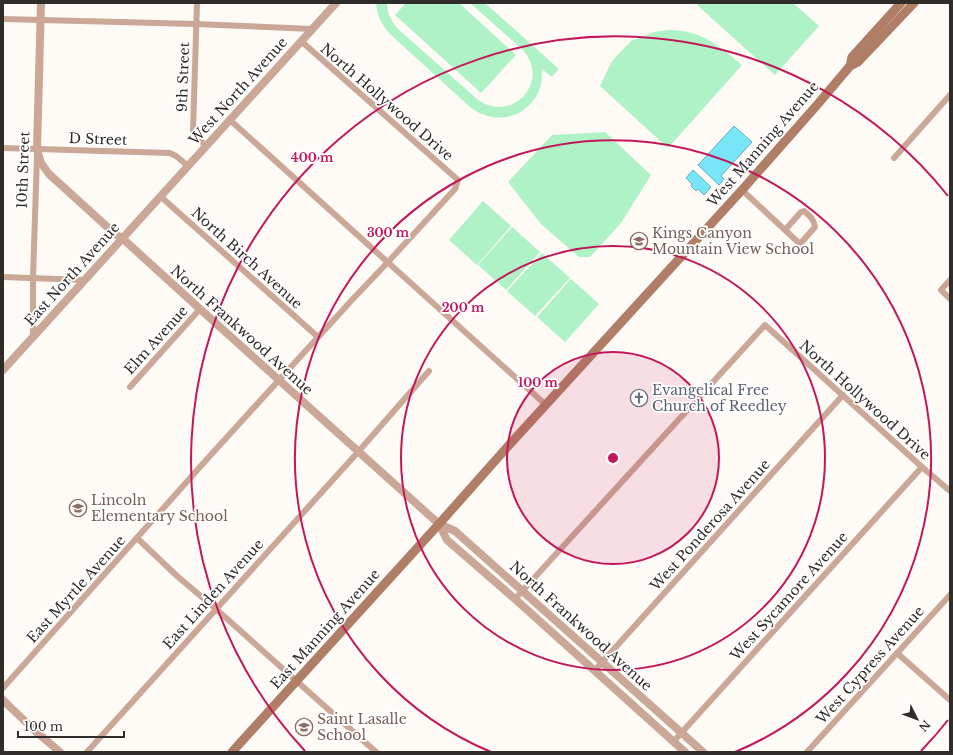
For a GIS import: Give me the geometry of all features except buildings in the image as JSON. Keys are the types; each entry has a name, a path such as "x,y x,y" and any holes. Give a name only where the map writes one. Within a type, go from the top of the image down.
{"main road":[{"name":"West Manning Avenue","path":"850,66 852,57 901,3"},
{"name":"West Manning Avenue","path":"439,524 742,190 850,66 858,62 914,3"},
{"name":"East Manning Avenue","path":"232,752 439,524"}],"street":[{"name":"10th Street","path":"33,337 33,278 41,3"},
{"name":"9th Street","path":"197,3 193,131 206,146"},
{"name":"West North Avenue","path":"160,196 336,3"},
{"path":"3,19 196,24 312,29"},
{"name":"North Hollywood Drive","path":"301,42 458,180"},
{"path":"894,158 950,95"},
{"path":"230,120 546,405"},
{"name":"D Street","path":"3,148 170,153 188,166"},
{"name":"North Frankwood Avenue","path":"37,149 41,163 49,174 115,234 122,238 439,524 455,531 703,752"},
{"name":"East Myrtle Avenue","path":"3,688 279,380 455,188 458,180"},
{"path":"742,190 800,244 815,227 812,218 804,211 801,212 785,230"},
{"name":"East North Avenue","path":"3,370 160,196"},
{"name":"North Birch Avenue","path":"160,196 318,337"},
{"path":"3,277 84,280"},
{"path":"950,280 941,290 950,299"},
{"name":"Elm Avenue","path":"130,387 200,309"},
{"name":"North Hollywood Drive","path":"523,591 765,325 922,467 950,490"},
{"name":"East Linden Avenue","path":"87,752 358,452 429,371"},
{"name":"West Ponderosa Avenue","path":"594,670 843,395"},
{"name":"West Sycamore Avenue","path":"674,741 922,467"},
{"name":"North Frankwood Avenue","path":"439,524 447,540 686,752"},
{"path":"137,538 177,576 376,752"},
{"path":"515,599 523,591"},
{"name":"West Cypress Avenue","path":"808,752 950,595"},
{"path":"898,653 950,700"},
{"path":"3,700 34,730 60,752"}],"green space":[{"path":"376,3 387,3 390,16 397,28 477,99 490,106 503,107 515,103 524,96 530,86 533,74 530,61 522,49 470,3 485,3 559,69 552,77 542,69 541,83 537,96 529,106 519,113 508,117 495,117 482,114 470,107 391,35 380,20"},
{"path":"406,3 459,3 516,55 481,93 395,15"},
{"path":"699,3 793,3 819,26 775,75 697,5"},
{"path":"669,30 691,33 700,36 717,45 742,65 668,148 600,86 612,61 631,41 654,32"},
{"path":"605,132 651,175 621,223 590,257 579,257 541,224 508,182 552,135"},
{"path":"483,201 511,226 477,265 449,240"},
{"path":"512,227 540,252 506,290 478,265"},
{"path":"542,253 570,278 535,316 507,291"},
{"path":"571,279 599,304 565,342 537,317"}],"water":[{"path":"734,126 752,142 721,176 724,179 719,185 698,165"},
{"path":"693,170 711,187 704,195 698,189 696,191 686,178"}],"place":[{"name":"Kings Canyon Mountain View School","path":"639,241"},
{"name":"Evangelical Free Church of Reedley","path":"639,398"},
{"name":"Lincoln Elementary School","path":"78,508"},
{"name":"Saint Lasalle School","path":"304,727"}]}
